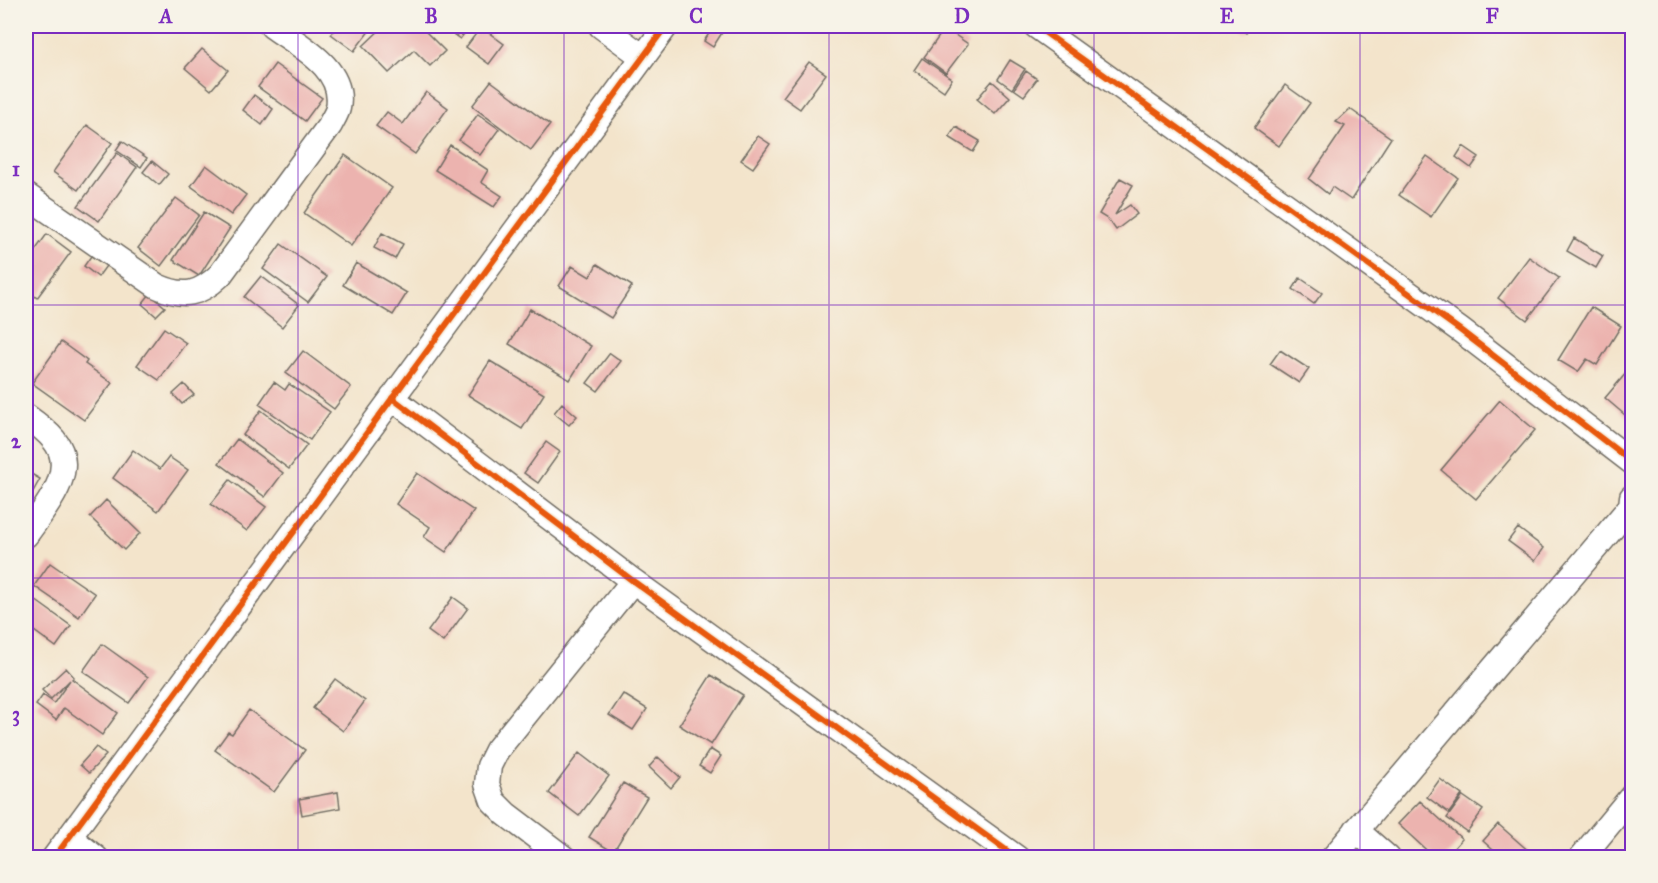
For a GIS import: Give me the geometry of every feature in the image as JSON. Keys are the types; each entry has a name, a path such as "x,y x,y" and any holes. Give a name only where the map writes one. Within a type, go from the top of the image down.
{"street":[{"path":"26,195 157,286 173,293 190,293 207,287 220,275 330,125 338,108 339,91 333,74 321,61 272,26"},
{"path":"601,26 643,57"},
{"path":"54,858 666,26"},
{"path":"1036,26 1460,330 1632,462"},
{"path":"392,399 633,581 1017,858"},
{"path":"26,416 57,442 63,459 63,476 55,493 26,535"},
{"path":"1333,858 1631,506 1632,497"},
{"path":"564,858 506,814 493,801 487,784 489,766 497,750 633,581"},
{"path":"1583,857 1632,796"},
{"path":"1356,830 1388,858"},
{"path":"69,837 96,858"}],"building":[{"path":"338,26 373,26 354,51 331,34"},
{"path":"384,26 420,26 445,51 430,66 414,50 389,73 363,46"},
{"path":"441,26 470,26 460,39"},
{"path":"714,26 725,28 713,47 704,41"},
{"path":"1236,26 1252,26 1246,33"},
{"path":"481,27 504,44 489,64 466,47"},
{"path":"945,28 968,44 946,73 924,57"},
{"path":"202,49 228,70 211,90 185,68"},
{"path":"922,58 952,79 944,91 914,70"},
{"path":"1010,60 1025,69 1012,89 998,79"},
{"path":"809,62 826,74 800,109 783,97"},
{"path":"275,64 322,98 305,121 258,87"},
{"path":"1026,71 1037,79 1024,96 1014,89"},
{"path":"491,81 550,125 531,150 472,106"},
{"path":"992,81 1010,97 995,114 977,99"},
{"path":"1285,85 1310,103 1279,146 1254,128"},
{"path":"426,92 448,108 415,154 376,126 387,112 403,124"},
{"path":"254,95 273,109 262,125 243,110"},
{"path":"1350,109 1391,138 1351,200 1332,187 1328,194 1309,179 1345,126 1336,122"},
{"path":"478,114 499,129 480,155 459,140"},
{"path":"87,125 112,143 78,190 53,172"},
{"path":"956,127 980,141 973,152 949,137"},
{"path":"758,136 770,144 753,168 741,160"},
{"path":"122,141 147,158 141,167 116,150"},
{"path":"450,145 488,170 481,182 502,196 494,207 435,170"},
{"path":"1463,146 1479,157 1471,168 1456,157"},
{"path":"117,153 137,167 99,221 78,206"},
{"path":"345,155 392,188 351,246 304,213"},
{"path":"1427,156 1458,178 1431,217 1399,195"},
{"path":"152,161 168,174 159,185 143,172"},
{"path":"206,165 246,195 231,215 191,186"},
{"path":"1120,178 1133,185 1115,215 1130,205 1137,214 1116,230 1109,220 1099,214"},
{"path":"176,198 199,215 161,266 138,248"},
{"path":"204,212 230,228 199,276 173,260"},
{"path":"382,233 403,244 395,259 374,248"},
{"path":"47,234 71,252 37,298 26,289 26,263"},
{"path":"1574,238 1603,256 1596,268 1567,251"},
{"path":"281,244 327,277 308,302 263,269"},
{"path":"91,256 106,266 98,277 84,266"},
{"path":"1529,257 1559,278 1527,320 1498,298"},
{"path":"356,263 407,293 393,315 343,285"},
{"path":"597,264 632,286 611,318 559,286 572,266 590,277"},
{"path":"261,276 299,305 282,327 244,297"},
{"path":"1300,278 1322,293 1314,304 1293,289"},
{"path":"150,294 165,307 156,316 142,304"},
{"path":"1591,307 1621,326 1597,365 1587,359 1578,372 1558,360"},
{"path":"530,309 591,346 570,380 509,344"},
{"path":"164,328 186,343 159,380 137,365"},
{"path":"61,342 87,361 85,364 112,383 84,420 32,383"},
{"path":"1280,350 1309,369 1299,383 1270,364"},
{"path":"303,351 351,387 334,409 286,373"},
{"path":"610,353 621,361 598,391 587,383"},
{"path":"490,361 544,394 522,429 468,395"},
{"path":"1632,366 1632,421 1605,398"},
{"path":"274,382 285,390 289,384 330,412 310,440 259,404"},
{"path":"184,384 194,395 182,404 173,394"},
{"path":"1500,400 1535,430 1476,499 1441,470"},
{"path":"562,403 577,416 569,425 554,413"},
{"path":"261,410 307,445 289,469 243,435"},
{"path":"237,439 283,473 265,497 219,463"},
{"path":"546,442 560,452 538,483 524,473"},
{"path":"133,450 160,469 169,457 188,470 158,511 113,478"},
{"path":"26,471 40,479 26,504"},
{"path":"417,473 474,511 446,552 424,537 430,527 396,504"},
{"path":"230,480 266,507 247,531 211,504"},
{"path":"106,500 140,533 124,550 90,517"},
{"path":"1518,528 1544,548 1535,561 1508,541"},
{"path":"50,563 95,594 79,617 34,586"},
{"path":"453,597 468,608 443,642 428,631"},
{"path":"35,600 71,626 56,647 26,625 26,613"},
{"path":"102,644 148,677 129,703 83,671"},
{"path":"66,668 74,677 72,679 118,713 102,735 64,708 56,720 36,705 43,695 54,703 70,680 51,699 42,690"},
{"path":"711,675 743,695 711,745 679,725"},
{"path":"335,679 365,701 343,731 313,708"},
{"path":"623,694 647,709 633,730 609,715"},
{"path":"249,710 305,750 274,792 215,750 228,732 232,734"},
{"path":"96,747 106,755 89,773 80,765"},
{"path":"710,749 721,756 710,773 699,766"},
{"path":"579,753 609,776 579,816 549,793"},
{"path":"658,757 680,777 671,788 649,767"},
{"path":"1440,779 1462,795 1449,813 1427,797"},
{"path":"623,783 647,797 613,852 589,837"},
{"path":"338,792 340,808 302,815 299,799"},
{"path":"1463,796 1483,810 1467,832 1447,818"},
{"path":"1420,801 1462,839 1445,858 1435,858 1398,824"},
{"path":"1498,824 1531,853 1527,858 1502,858 1483,841"}],"cycle path":[{"path":"54,858 666,26"},
{"path":"1036,26 1460,330 1632,462"},
{"path":"392,398 633,581 1017,858"}]}
